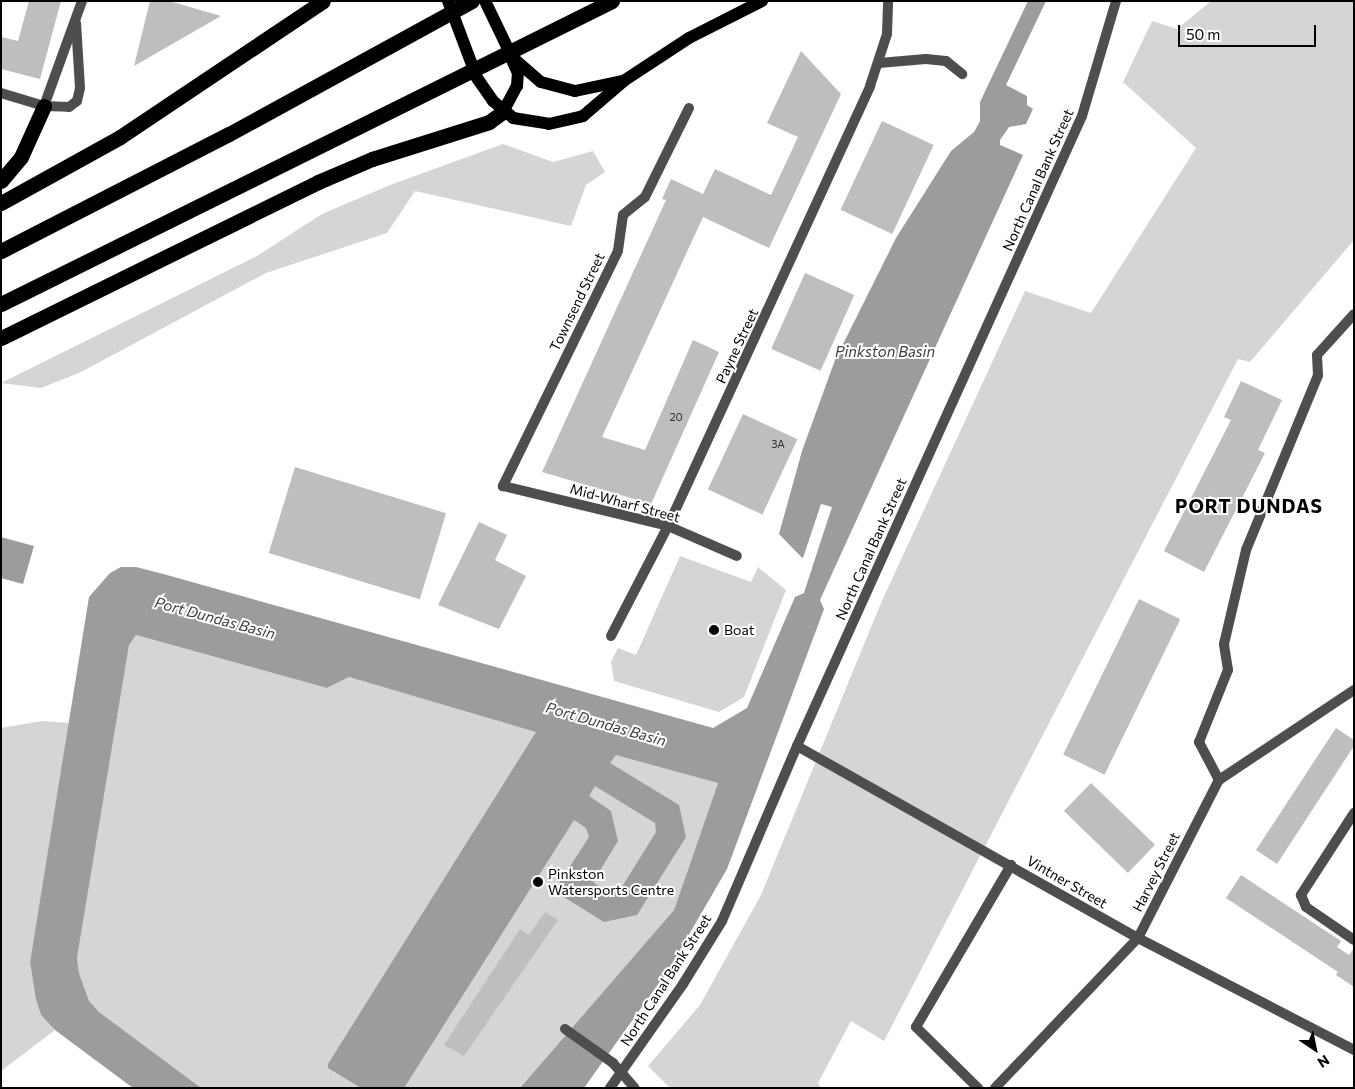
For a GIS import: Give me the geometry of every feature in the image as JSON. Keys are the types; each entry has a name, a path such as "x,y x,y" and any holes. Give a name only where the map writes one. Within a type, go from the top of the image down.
{"highway":[{"path":"1,203 152,117 323,1"},
{"path":"1,251 407,38 472,1"},
{"path":"1,304 612,1"},
{"path":"1,181 21,157 44,106"},
{"path":"1,338 327,178 372,159 489,122 503,112"}],"main road":[{"path":"448,1 477,78 503,112 530,123 564,123 583,116 625,80 689,38 762,1"},
{"path":"485,1 512,57 518,80 503,112"},
{"path":"512,57 541,82 559,89 575,91 625,80"}],"street":[{"path":"44,106 76,23 82,1"},
{"name":"Payne Street","path":"610,636 668,526 807,229 879,63 887,34 888,1"},
{"name":"North Canal Bank Street","path":"610,1088 722,921 797,746 1082,116 1116,1"},
{"path":"1,93 44,106 69,107 77,101 80,88 76,23"},
{"path":"879,63 926,58 946,61 962,74"},
{"name":"Townsend Street","path":"502,486 618,251 623,215 645,197 689,108"},
{"path":"1219,780 1199,742 1228,670 1224,644 1246,550 1318,375 1317,356 1354,314"},
{"name":"Mid-Wharf Street","path":"502,486 668,526 737,556"},
{"name":"Harvey Street","path":"995,1088 1138,938 1219,780 1354,690"},
{"name":"Vintner Street","path":"797,746 1138,938 1354,1050"},
{"path":"1354,814 1301,895 1306,908 1354,940"},
{"path":"978,1088 916,1026 1011,865"},
{"path":"565,1028 607,1060 635,1088"}],"shaded area":[{"path":"1211,1 1354,1 1354,240 1250,362 1238,359 884,1041 851,1021 818,1083 821,1088 670,1088 648,1066 700,1005 761,895 881,603 1025,291 1091,313 1196,148 1123,82 1152,21 1177,29"},
{"path":"503,144 553,162 593,151 605,172 586,185 571,226 415,191 387,233 266,273 79,373 41,388 1,383 257,256 322,214 390,185"},
{"path":"680,556 751,582 758,567 786,590 744,697 719,712 614,681 611,662 618,648 636,655"},
{"path":"136,635 327,688 349,677 718,783 674,910 520,1088 200,1088 99,1012 89,1001 79,973 77,958 129,644"},
{"path":"42,721 69,723 30,962 36,1000 41,1015 55,1030 1,1071 1,728"}],"water":[{"path":"1028,1 1046,1 1006,85 1027,96 1027,105 1033,109 1026,124 1009,127 1000,140 1000,145 1023,155 820,600 824,609 727,869 669,969 584,1088 520,1088 674,910 718,783 616,755 610,763 679,805 686,837 637,915 604,922 554,891 589,837 586,828 574,820 404,1088 361,1088 328,1068 328,1064 536,732 349,677 327,688 136,635 129,645 77,958 79,973 89,1001 99,1012 201,1088 133,1088 55,1030 41,1015 36,1000 30,962 89,597 110,573 121,567 136,567 713,728 747,708 795,597 804,593 812,568 779,534 802,451 835,360 896,238 951,151 974,132 980,121 980,102","holes":["595,786 655,823 656,832 620,890 610,894 593,882 618,841 611,811 589,796"]},
{"path":"1,537 34,546 23,584 1,578"}],"pier":[{"path":"821,504 832,507 810,574 809,568 802,561"}],"building":[{"path":"29,1 61,1 40,79 1,69 1,37 18,41"},
{"path":"150,1 169,1 221,16 134,66"},
{"path":"801,51 841,94 769,248 703,217 602,437 645,450 693,340 719,352 651,504 542,472 666,200 662,199 671,179 703,194 715,169 771,195 798,137 767,123"},
{"path":"882,121 934,145 892,234 841,210"},
{"path":"805,273 854,295 821,371 771,349"},
{"path":"1241,381 1282,400 1258,450 1265,453 1204,572 1164,551 1231,420 1224,417"},
{"path":"743,414 797,439 762,515 708,489"},
{"path":"295,467 446,513 420,599 269,553"},
{"path":"479,522 507,535 495,560 526,576 499,629 438,605"},
{"path":"1139,599 1180,619 1105,775 1063,754"},
{"path":"1336,728 1354,740 1354,746 1277,864 1256,850"},
{"path":"1091,783 1155,845 1128,873 1064,811"},
{"path":"1241,875 1341,941 1337,947 1349,955 1354,948 1354,987 1336,975 1338,972 1226,898"},
{"path":"545,912 558,920 464,1056 444,1045 520,929 529,935"}],"place":[{"name":"Boat","path":"714,630"},
{"name":"Pinkston Watersports Centre","path":"538,882"}],"district":[{"name":"PORT DUNDAS","path":"1249,506"}],"water label":[{"name":"Pinkston Basin","path":"885,352"},
{"name":"Port Dundas Basin","path":"215,618"},
{"name":"Port Dundas Basin","path":"606,724"}]}
